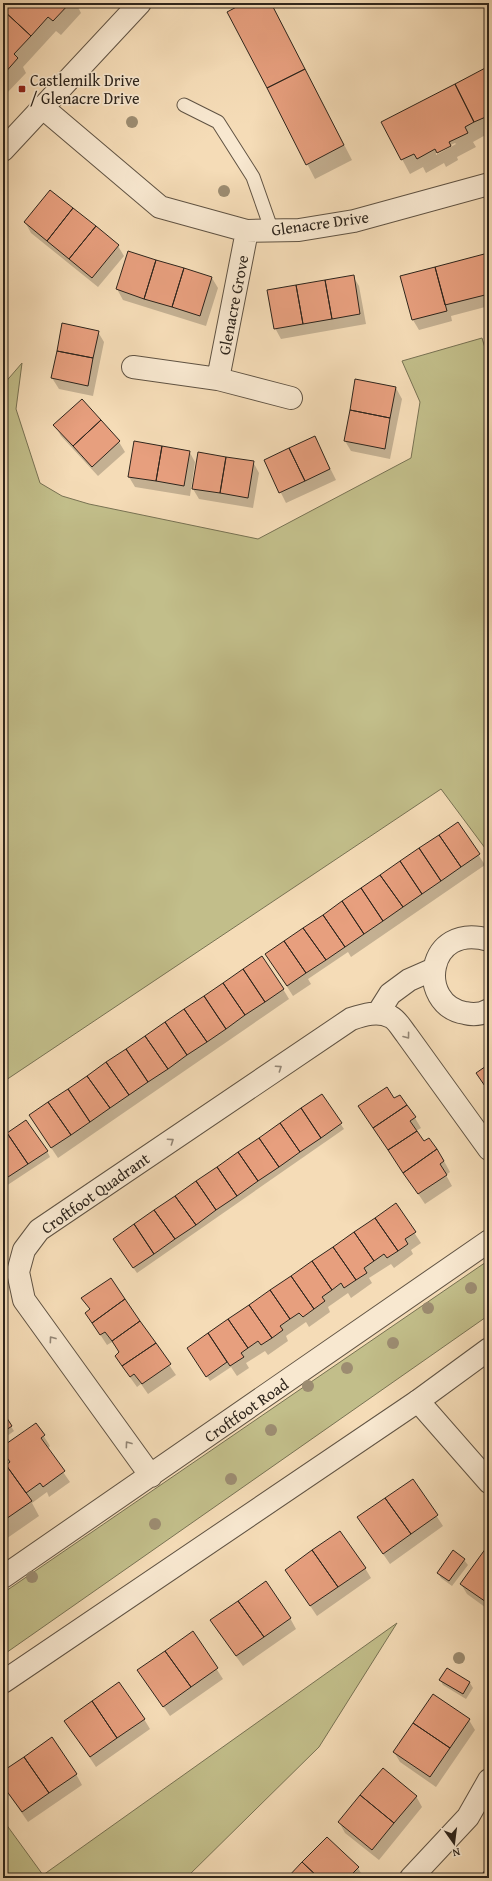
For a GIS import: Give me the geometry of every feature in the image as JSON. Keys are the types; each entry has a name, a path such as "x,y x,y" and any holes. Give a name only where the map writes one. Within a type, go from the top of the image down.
{"street":[{"path":"3,150 140,3"},
{"name":"Glenacre Drive","path":"42,108 160,207 247,231 299,230 354,221 489,184"},
{"name":"Glenacre Grove","path":"218,379 247,231"},
{"path":"133,367 218,379 291,398"},
{"path":"489,940 477,936 465,937 454,941 444,948 437,958 434,970 434,983 438,995 447,1005 458,1012 471,1014 489,1010"},
{"path":"434,970 409,980 390,994 378,1013 392,1017 406,1034 489,1149"},
{"name":"Croftfoot Quadrant","path":"151,1476 24,1300 18,1272 24,1250 39,1230 351,1019 364,1014 378,1013"},
{"name":"Croftfoot Road","path":"3,1577 489,1241"},
{"path":"3,1682 418,1401 489,1349"},
{"path":"418,1401 489,1482"},
{"path":"411,1878 468,1817 489,1780"}],"lane":[{"path":"184,105 218,122 253,178 272,231"}],"shaded area":[{"path":"482,338 485,348 489,347 489,845 485,848 441,789 3,1082 3,385 22,363 16,409 40,483 62,496 89,504 258,539 411,458 420,402 402,361"},
{"path":"489,1260 489,1315 3,1655 3,1593"},
{"path":"397,1623 319,1747 186,1878 3,1878 3,1820 43,1875"}],"building":[{"path":"3,3 70,3 53,21 48,17 31,36 3,10"},
{"path":"244,3 271,3 305,69 267,88 227,12"},
{"path":"3,10 31,36 14,54 18,58 3,75"},
{"path":"489,66 489,118 488,116 474,122 455,84"},
{"path":"305,69 344,145 306,165 267,88"},
{"path":"455,84 474,122 465,127 468,133 449,142 451,146 437,153 435,149 417,159 414,154 401,160 381,122"},
{"path":"50,190 73,208 47,241 24,222"},
{"path":"73,208 96,226 69,259 47,241"},
{"path":"96,226 119,245 92,278 69,259"},
{"path":"128,251 156,260 144,299 116,289"},
{"path":"488,253 489,294 445,305 435,267"},
{"path":"156,260 184,268 172,307 144,299"},
{"path":"435,267 447,311 412,320 400,276"},
{"path":"184,268 212,277 200,316 172,307"},
{"path":"354,275 360,314 332,319 325,280"},
{"path":"325,280 332,319 303,324 296,285"},
{"path":"296,285 303,324 274,329 267,290"},
{"path":"62,323 99,331 93,358 57,351"},
{"path":"57,351 93,358 88,386 51,378"},
{"path":"355,379 396,387 390,418 350,410"},
{"path":"82,399 101,420 73,446 53,425"},
{"path":"350,410 390,418 385,449 344,441"},
{"path":"101,420 120,441 92,467 73,446"},
{"path":"315,436 330,469 305,481 289,448"},
{"path":"134,441 162,446 156,481 128,477"},
{"path":"162,446 190,451 184,486 156,481"},
{"path":"289,448 305,481 279,493 264,460"},
{"path":"198,452 226,457 220,493 192,489"},
{"path":"226,457 254,461 248,498 220,493"},
{"path":"458,822 480,854 461,867 439,835"},
{"path":"439,835 461,867 441,881 419,848"},
{"path":"419,848 441,881 422,894 400,861"},
{"path":"400,861 422,894 403,907 380,875"},
{"path":"380,875 403,907 383,921 361,888"},
{"path":"361,888 383,921 364,934 342,901"},
{"path":"342,901 364,934 345,947 323,915"},
{"path":"323,915 345,947 326,960 303,928"},
{"path":"303,928 326,960 306,973 284,941"},
{"path":"284,941 306,973 287,986 265,954"},
{"path":"262,956 284,989 265,1002 243,969"},
{"path":"243,969 265,1002 245,1015 223,983"},
{"path":"223,983 245,1015 226,1029 204,996"},
{"path":"204,996 226,1029 207,1042 184,1009"},
{"path":"184,1009 207,1042 187,1055 165,1022"},
{"path":"165,1022 187,1055 168,1069 145,1036"},
{"path":"145,1036 168,1069 148,1082 126,1049"},
{"path":"126,1049 148,1082 129,1095 106,1062"},
{"path":"106,1062 129,1095 110,1108 87,1076"},
{"path":"489,1064 489,1092 476,1073"},
{"path":"87,1076 110,1108 90,1122 68,1089"},
{"path":"387,1087 394,1098 400,1095 407,1105 373,1128 358,1106"},
{"path":"68,1089 90,1122 71,1135 48,1102"},
{"path":"322,1094 342,1123 321,1138 301,1108"},
{"path":"48,1102 71,1135 51,1148 29,1115"},
{"path":"407,1105 416,1117 410,1121 417,1131 388,1150 373,1128"},
{"path":"301,1108 321,1138 300,1152 280,1123"},
{"path":"26,1120 48,1151 28,1164 7,1133"},
{"path":"280,1123 300,1152 279,1167 259,1138"},
{"path":"417,1131 424,1141 429,1138 437,1149 403,1173 388,1150"},
{"path":"7,1133 28,1164 8,1177 3,1169 3,1136"},
{"path":"259,1138 279,1167 258,1181 238,1152"},
{"path":"437,1149 444,1161 440,1164 447,1175 418,1194 403,1173"},
{"path":"238,1152 258,1181 237,1196 217,1167"},
{"path":"217,1167 237,1196 216,1210 196,1181"},
{"path":"3,1169 8,1177 3,1181"},
{"path":"196,1181 216,1210 196,1225 175,1196"},
{"path":"175,1196 196,1225 175,1239 154,1210"},
{"path":"396,1203 416,1232 405,1239 408,1244 398,1251 375,1218"},
{"path":"154,1210 175,1239 154,1254 134,1224"},
{"path":"375,1218 398,1251 387,1258 384,1254 374,1261 354,1232"},
{"path":"134,1224 154,1254 133,1268 113,1239"},
{"path":"354,1232 374,1261 364,1268 367,1273 356,1280 333,1247"},
{"path":"333,1247 356,1280 344,1288 341,1283 332,1290 312,1261"},
{"path":"312,1261 332,1290 322,1297 325,1301 314,1309 291,1276"},
{"path":"291,1276 314,1309 303,1317 299,1313 290,1319 270,1290"},
{"path":"111,1278 125,1299 92,1323 85,1313 90,1309 81,1298"},
{"path":"270,1290 290,1319 280,1326 283,1330 272,1338 249,1305"},
{"path":"125,1299 140,1321 112,1341 105,1332 100,1335 92,1323"},
{"path":"249,1305 272,1338 261,1345 258,1341 248,1348 228,1319"},
{"path":"228,1319 248,1348 241,1353 244,1357 230,1366 208,1333"},
{"path":"140,1321 156,1343 122,1366 115,1356 119,1352 112,1341"},
{"path":"208,1333 227,1362 206,1377 187,1348"},
{"path":"156,1343 171,1364 142,1384 134,1374 130,1377 122,1366"},
{"path":"3,1412 12,1426 3,1432"},
{"path":"36,1423 45,1435 41,1438 65,1471 43,1487 40,1483 26,1493 6,1465 10,1462 3,1452 3,1446"},
{"path":"6,1465 32,1501 3,1521 3,1468"},
{"path":"413,1479 438,1515 411,1534 385,1498"},
{"path":"385,1498 411,1534 383,1554 357,1517"},
{"path":"340,1531 366,1568 338,1587 312,1550"},
{"path":"486,1548 489,1550 489,1604 460,1584"},
{"path":"312,1550 338,1587 310,1606 285,1570"},
{"path":"453,1550 465,1559 449,1581 437,1573"},
{"path":"266,1581 291,1618 264,1637 238,1601"},
{"path":"238,1601 264,1637 236,1656 210,1620"},
{"path":"193,1631 218,1668 191,1687 165,1651"},
{"path":"165,1651 191,1687 163,1707 137,1670"},
{"path":"447,1668 470,1682 463,1694 439,1680"},
{"path":"119,1682 145,1719 117,1738 92,1701"},
{"path":"433,1694 470,1719 450,1748 413,1723"},
{"path":"92,1701 117,1738 90,1757 64,1721"},
{"path":"413,1723 450,1748 430,1777 393,1752"},
{"path":"52,1737 77,1774 49,1793 24,1757"},
{"path":"24,1757 49,1793 22,1812 3,1786 3,1771"},
{"path":"383,1768 417,1796 394,1823 360,1795"},
{"path":"360,1795 394,1823 372,1850 338,1822"},
{"path":"327,1837 359,1867 348,1878 319,1878 302,1862"},
{"path":"302,1862 319,1878 287,1878"},
{"path":"489,1865 489,1878 480,1877"}],"place":[{"name":"Castlemilk Drive / Glenacre Drive","path":"22,89"}]}
